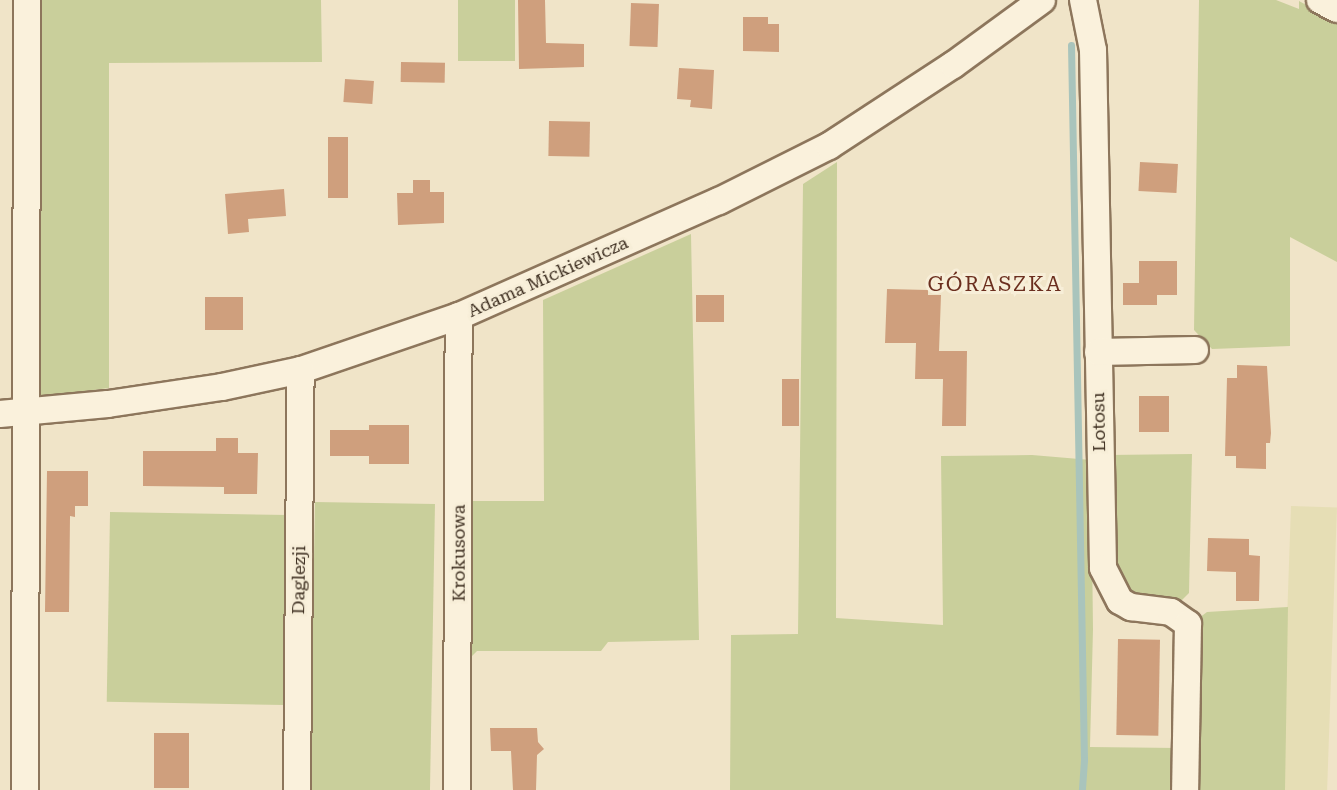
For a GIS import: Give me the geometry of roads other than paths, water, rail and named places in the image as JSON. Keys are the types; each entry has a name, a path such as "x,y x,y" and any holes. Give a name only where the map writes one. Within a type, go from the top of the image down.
{"street":[{"path":"25,790 12,413 27,0"},
{"name":"Adama Mickiewicza","path":"12,413 209,389 301,370 459,316 719,201 828,146 953,65 1042,0"},
{"name":"Lotosu","path":"1083,0 1093,50 1102,568 1120,601 1131,607 1171,612 1188,624 1185,790"},
{"path":"1320,0 1337,9"},
{"name":"Krokusowa","path":"457,790 459,316"},
{"path":"1098,352 1195,350"},
{"name":"Daglezji","path":"297,790 301,370"}],"waterway":[{"path":"1071,45 1084,760 1082,790"}],"district":[{"name":"GÓRASZKA","path":"995,284"}]}
